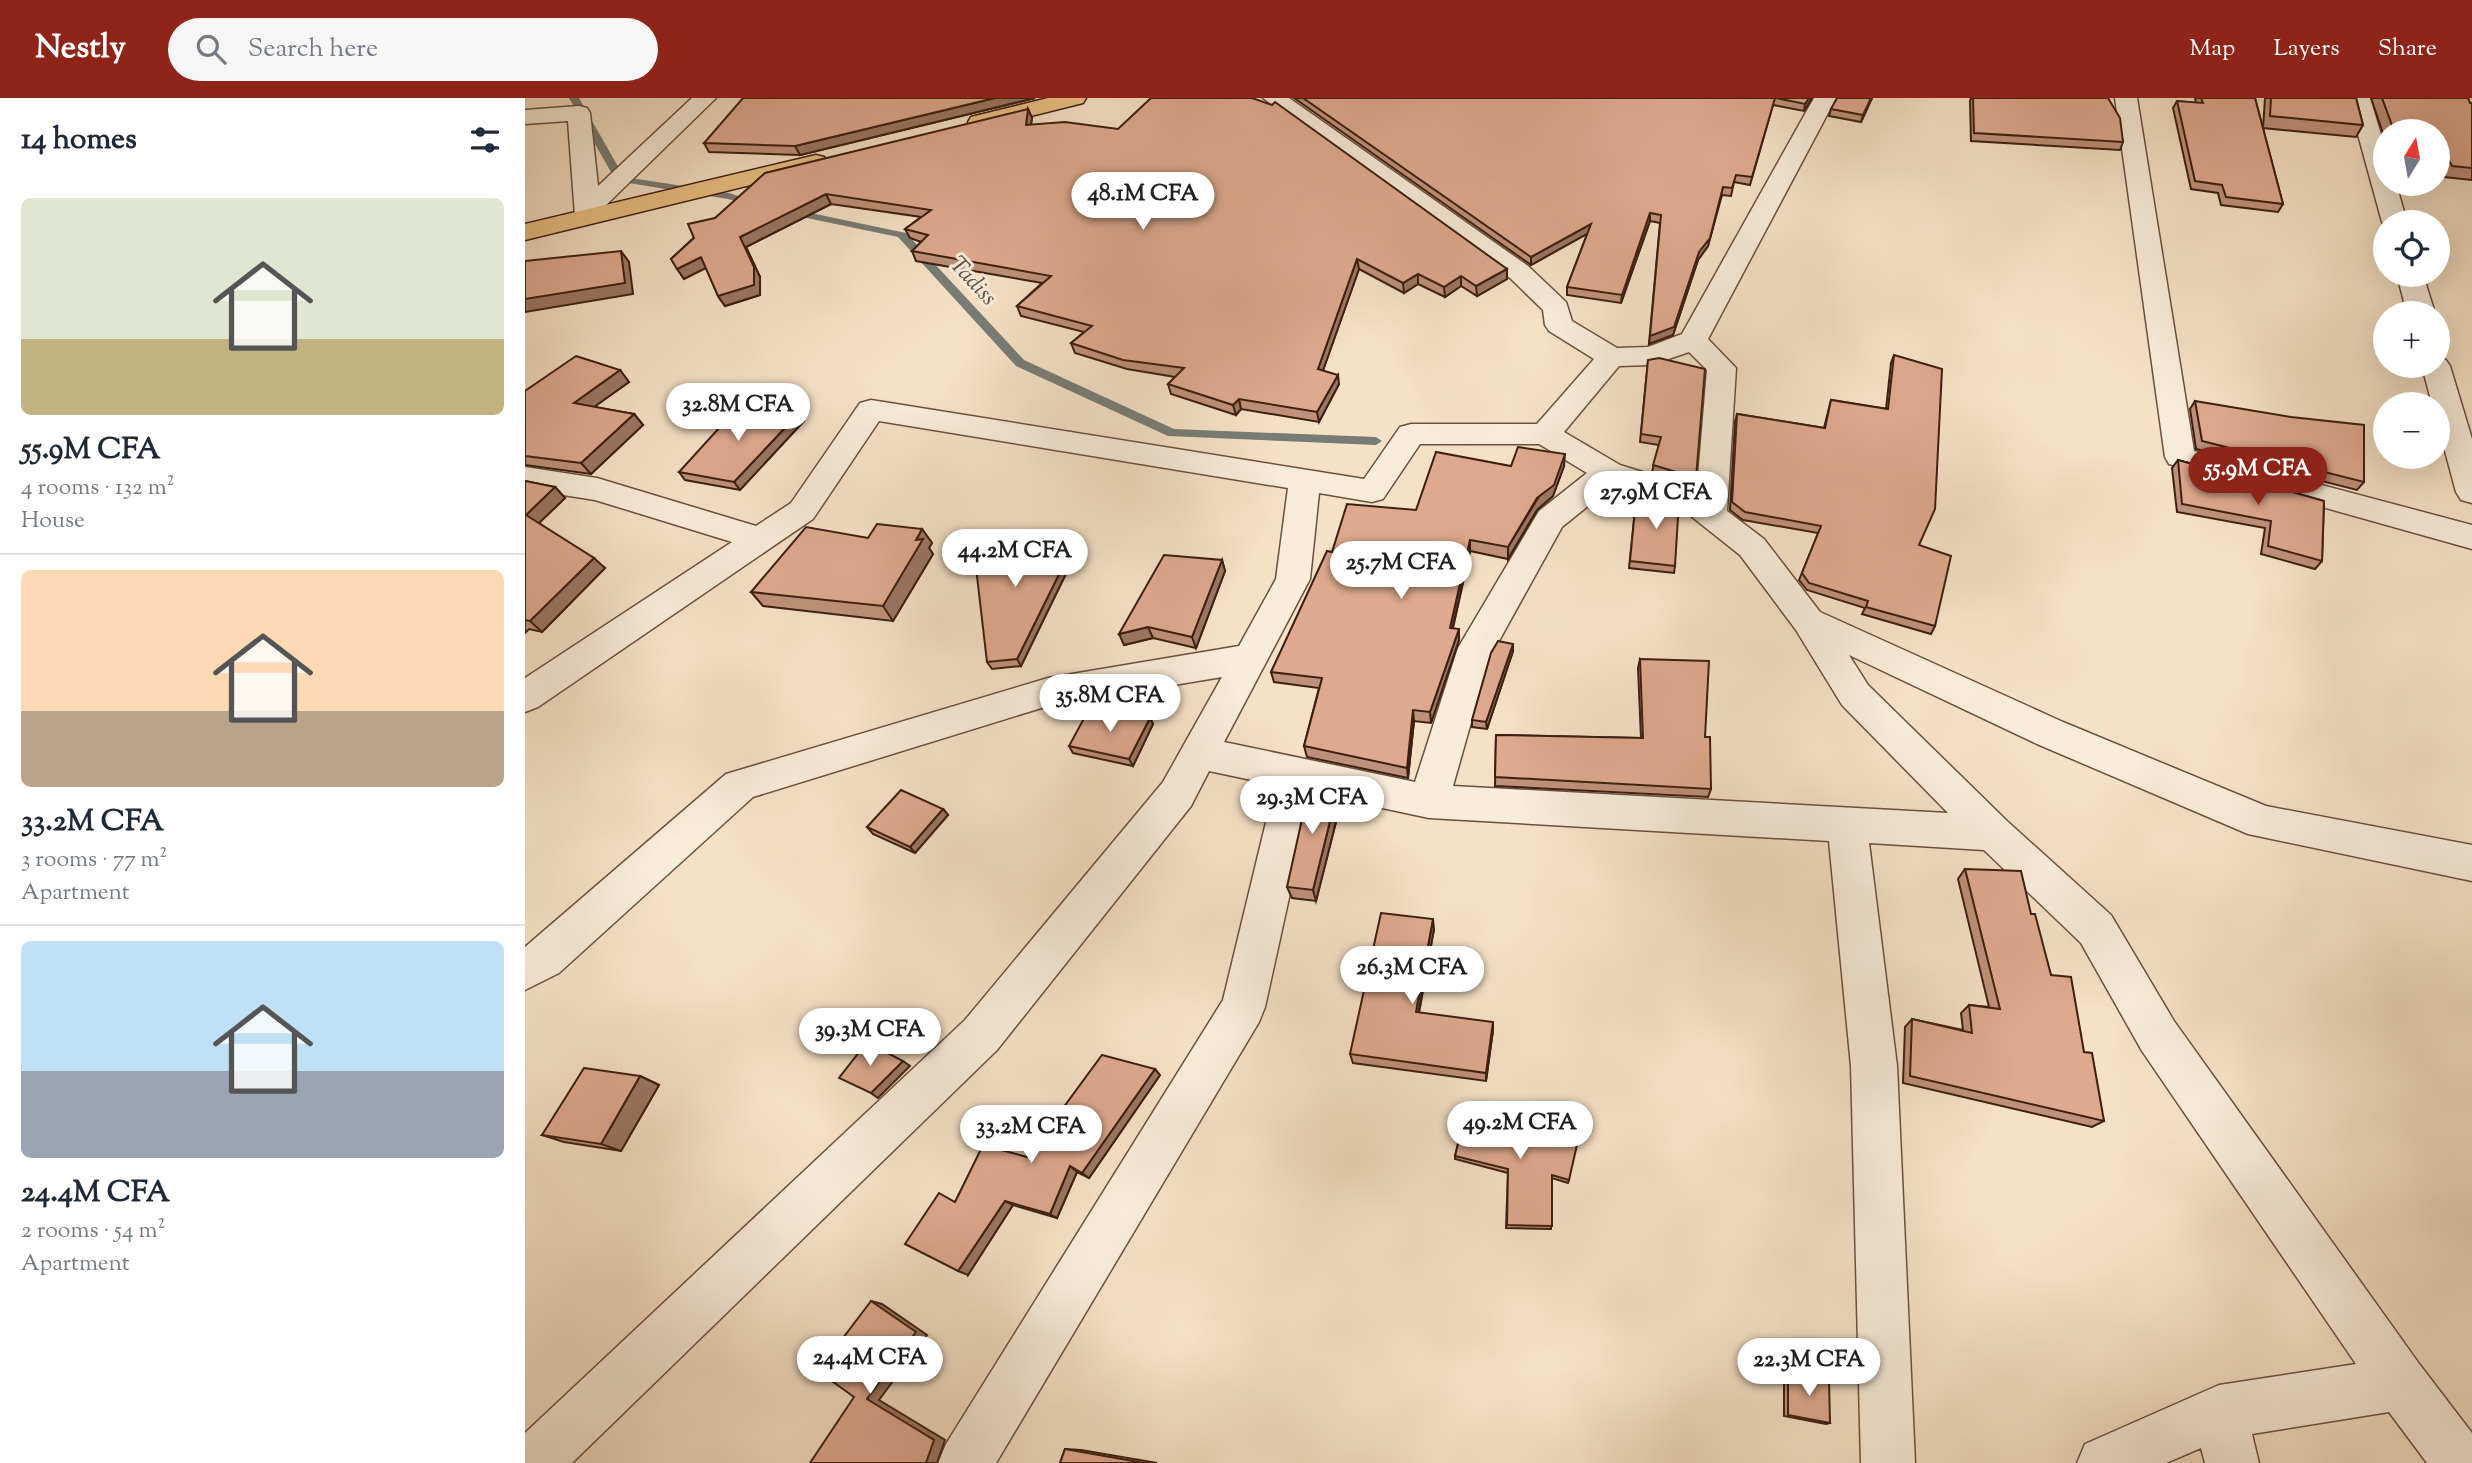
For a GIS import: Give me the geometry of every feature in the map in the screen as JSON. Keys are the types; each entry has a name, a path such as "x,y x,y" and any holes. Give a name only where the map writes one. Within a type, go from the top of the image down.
{"main road":[{"path":"959,127 1041,103 1075,98"},
{"path":"525,232 588,213 841,156"}],"street":[{"path":"588,213 705,98"},
{"path":"1274,98 1519,272 1556,308 1559,325 1611,357 1651,356 1693,340 1825,98"},
{"path":"2126,98 2180,457 2472,537"},
{"path":"2359,98 2392,210"},
{"path":"2468,98 2472,108"},
{"path":"525,103 579,113"},
{"path":"579,113 588,213"},
{"path":"525,117 579,113"},
{"path":"1693,340 1722,368 1711,516"},
{"path":"1545,434 1611,357"},
{"path":"2439,378 2472,492"},
{"path":"525,697 802,511 870,410 1372,491 1411,434 1545,434 1609,472 1688,497 1752,547 1808,621 1855,695 1993,833 2096,929 2158,1036 2401,1384 2461,1463"},
{"path":"1429,802 1472,658 1550,519 1609,472"},
{"path":"525,478 597,489 760,539"},
{"path":"533,1463 981,1035 1177,794 1293,579 1305,480"},
{"path":"1808,621 2050,733 2262,821 2472,863"},
{"path":"525,970 544,959 740,785 1048,692 1250,658"},
{"path":"1199,753 1429,802 1993,833"},
{"path":"965,1463 1243,1006 1297,773"},
{"path":"1847,825 1874,1066 1888,1463"},
{"path":"2104,1463 2219,1412 2401,1384"},
{"path":"2219,1412 2232,1463"}],"building":[{"path":"743,98 995,98 795,146 704,143"},
{"path":"1151,98 1252,98 1272,105 1275,102 1507,269 1476,286 1461,276 1444,287 1418,274 1403,283 1357,259 1318,369 1338,375 1317,412 1239,399 1233,405 1168,384 1184,368 1123,360 1071,343 1092,326 1017,306 1051,276 912,251 928,235 905,229 931,210 826,194 740,237 754,267 754,285 718,296 701,257 677,269 671,259 694,238 688,224 715,218 765,173 1028,109 1026,125 1065,122 1118,129"},
{"path":"1303,98 1775,98 1752,177 1736,175 1732,188 1723,187 1710,238 1699,252 1674,327 1650,336 1661,215 1650,213 1622,295 1567,287 1591,224 1531,257"},
{"path":"1776,98 1809,98 1805,104"},
{"path":"1837,98 1871,98 1863,115 1831,109"},
{"path":"1973,98 2108,98 2120,118 2123,142 1974,133"},
{"path":"2201,98 2255,98 2283,204 2226,197 2222,185 2195,181 2177,101 2203,103"},
{"path":"2271,98 2356,98 2363,125 2270,116"},
{"path":"2382,98 2468,98 2472,103 2472,168 2452,166 2450,162 2450,119 2390,119"},
{"path":"621,251 625,283 525,299 525,261"},
{"path":"1894,355 1942,369 1935,509 1919,545 1951,556 1935,626 1866,607 1868,601 1809,583 1802,573 1821,526 1745,512 1732,502 1737,414 1825,428 1831,400 1888,409"},
{"path":"576,356 620,370 574,403 634,414 581,463 525,456 525,391"},
{"path":"1659,358 1705,369 1696,478 1653,465 1661,437 1641,434 1648,360"},
{"path":"2195,401 2291,417 2364,425 2364,482 2202,441"},
{"path":"739,406 799,413 734,482 679,472"},
{"path":"1518,447 1565,454 1554,485 1537,498 1508,547 1470,540 1450,628 1459,629 1430,712 1413,710 1407,768 1304,746 1322,678 1271,672 1327,551 1332,552 1347,504 1416,510 1436,452 1511,466"},
{"path":"2178,460 2324,501 2322,561 2268,546 2271,521 2182,504"},
{"path":"525,481 555,487 526,515 594,558 530,621 525,620"},
{"path":"1647,490 1679,501 1675,566 1630,561 1635,510 1641,511"},
{"path":"877,524 922,529 916,540 923,539 883,606 751,592 806,527 868,538"},
{"path":"1012,538 1074,544 1017,659 987,662 973,542"},
{"path":"1164,555 1222,560 1192,637 1148,627 1119,634"},
{"path":"1498,641 1513,644 1486,722 1472,720 1491,653"},
{"path":"1640,659 1709,661 1705,737 1710,737 1711,789 1495,777 1496,735 1643,738"},
{"path":"1088,711 1150,718 1129,759 1069,746"},
{"path":"1310,783 1338,789 1313,890 1287,887"},
{"path":"901,790 943,809 910,847 867,827"},
{"path":"1965,869 2021,871 2031,914 2035,914 2051,975 2071,977 2084,1052 2092,1053 2104,1121 1910,1076 1912,1019 1972,1033 1969,1005 2000,1009"},
{"path":"1381,913 1433,919 1416,1012 1493,1022 1486,1073 1350,1054"},
{"path":"867,1042 903,1061 871,1093 839,1078"},
{"path":"1102,1055 1155,1069 1082,1173 1070,1166 1050,1214 1005,1201 958,1271 905,1244 939,1193 955,1202 983,1145 1027,1157"},
{"path":"584,1068 640,1076 601,1144 542,1135"},
{"path":"1467,1107 1579,1136 1569,1180 1552,1175 1552,1226 1507,1225 1508,1169 1455,1156"},
{"path":"871,1301 916,1332 867,1399 934,1440 926,1463 810,1463 854,1397 818,1371"},
{"path":"1788,1373 1829,1379 1830,1423 1788,1415"},
{"path":"1065,1449 1144,1463 1060,1463"}],"waterway":[{"name":"Tadiss","path":"574,98 620,179 729,196 755,203"},
{"name":"Tadiss","path":"787,211 902,235 1020,363 1172,433 1376,441"}]}
